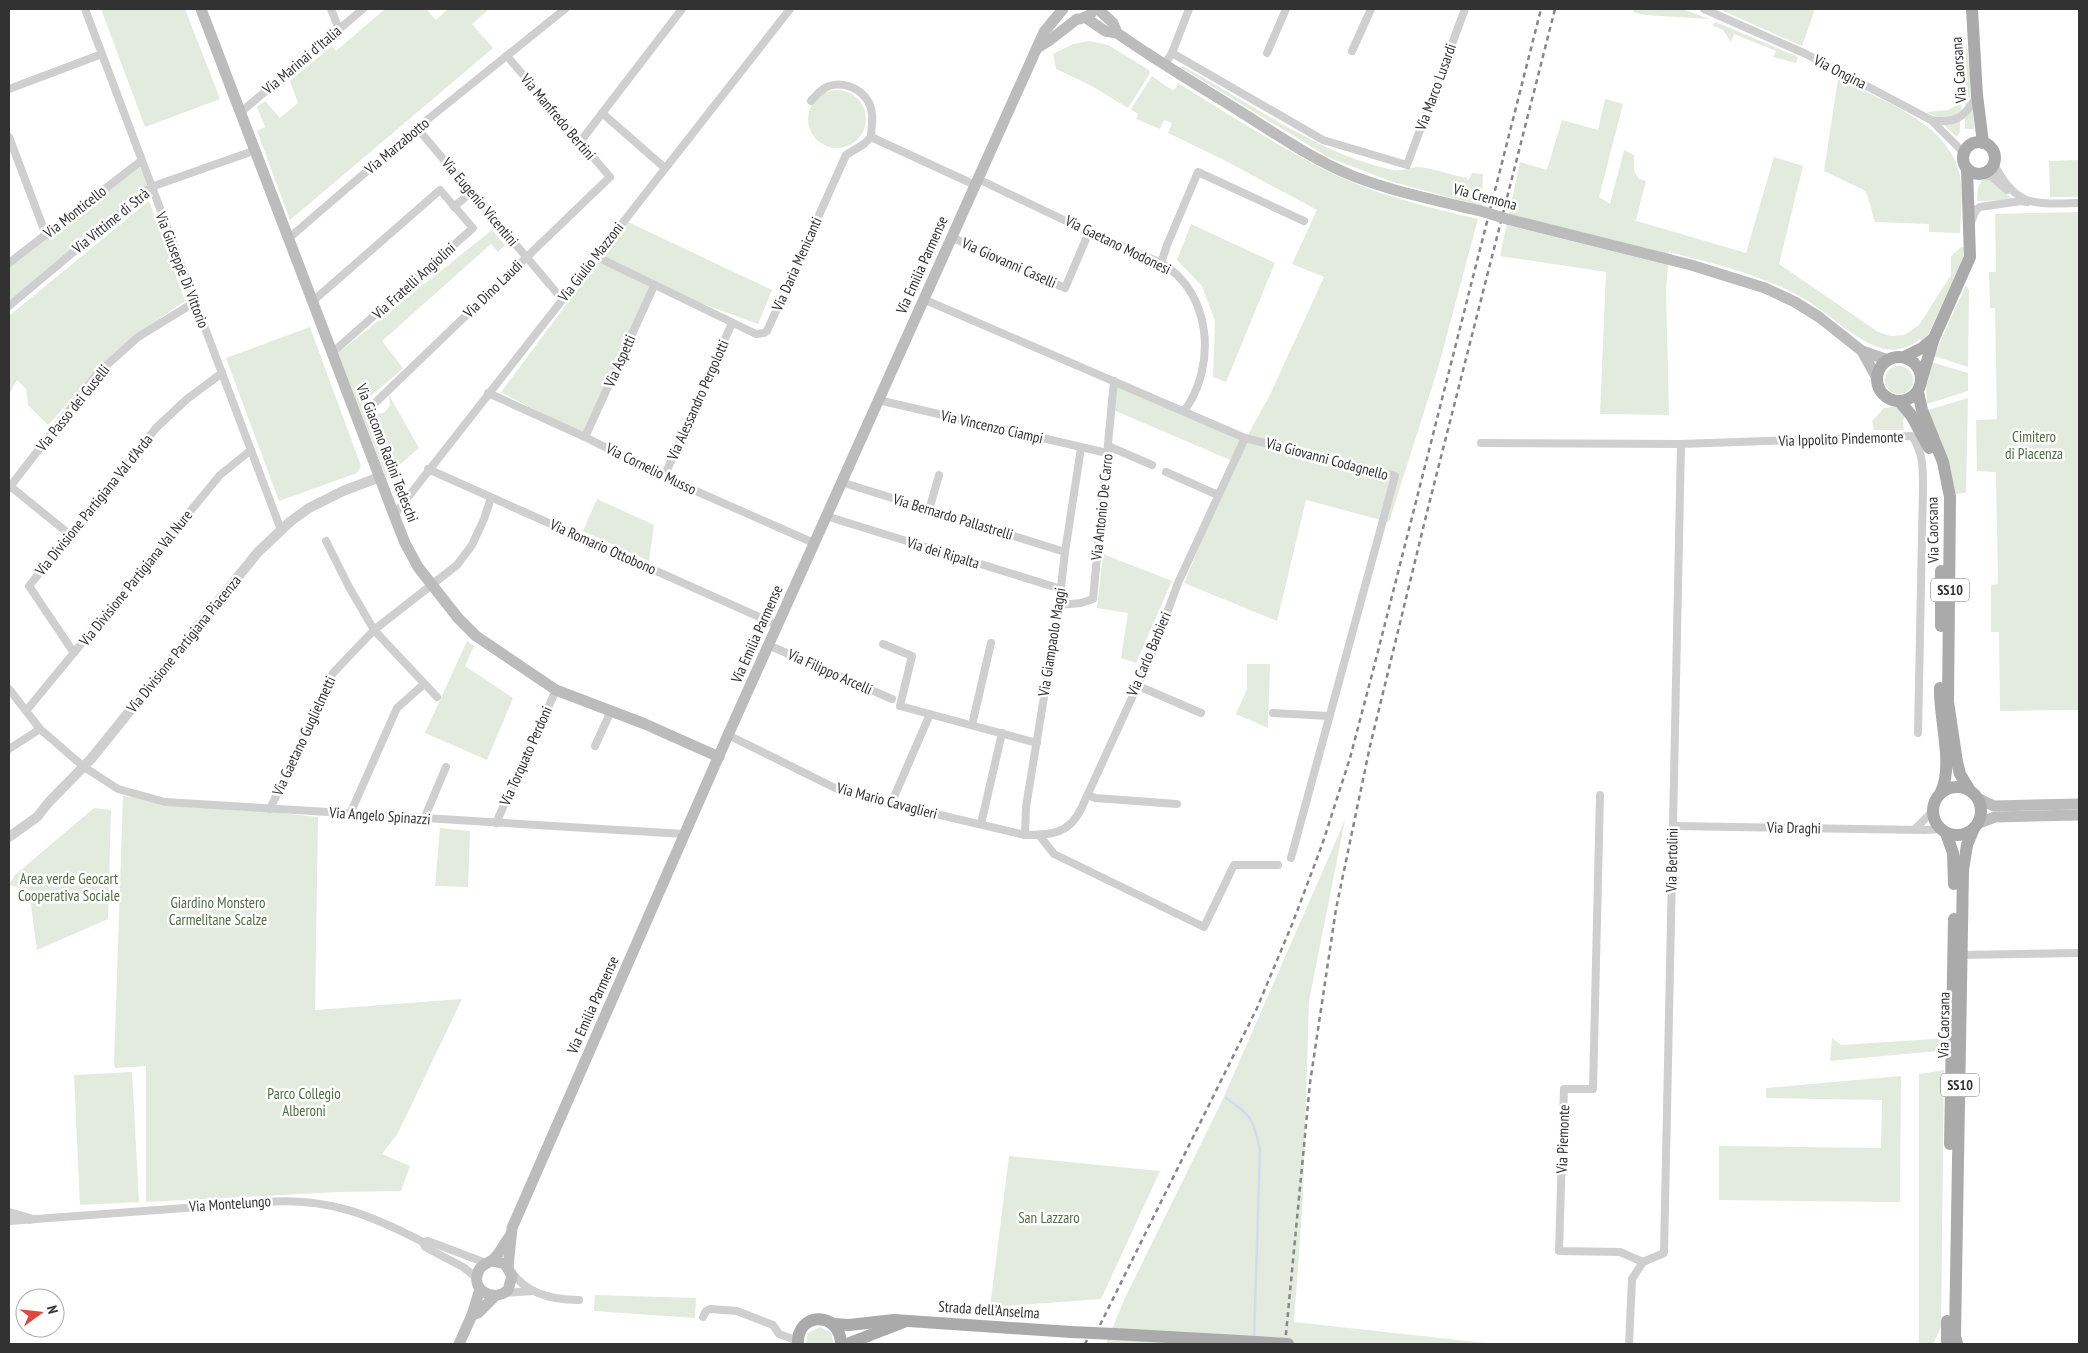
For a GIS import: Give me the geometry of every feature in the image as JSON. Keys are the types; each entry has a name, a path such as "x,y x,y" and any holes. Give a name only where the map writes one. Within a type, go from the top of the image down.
{"main road":[{"name":"Via Giacomo Radini Tedeschi","path":"200,9 256,150 394,515 412,556 431,586 476,636 556,690 645,724 720,757"},
{"name":"Via Cremona","path":"1063,9 1068,16 1081,19 1105,31 1116,33 1285,140 1354,176 1404,192 1699,267 1765,288 1795,302 1819,317 1862,350"},
{"name":"Via Emilia Parmense","path":"459,1344 472,1315 479,1269 489,1262 510,1236 527,1192 684,834 923,299 1044,32 1063,9"},
{"path":"1038,48 1094,9"},
{"name":"Via Cremona","path":"1098,9 1113,23 1116,33"},
{"name":"Via Caorsana","path":"1972,9 1976,95 1983,143"},
{"path":"1976,173 1963,160 1966,150 1977,139 1980,128"},
{"path":"1966,150 1972,144 1983,143 1992,149 1994,153 1994,164 1987,172 1976,173"},
{"path":"1900,402 1913,397 1920,387 1934,338 1970,257 1970,209 1976,173"},
{"path":"1877,378 1882,364 1888,360 1904,357 1922,348 1934,338"},
{"path":"1862,350 1888,360"},
{"name":"SS10","path":"1862,350 1877,378 1881,392 1886,398 1900,402"},
{"name":"SS10","path":"1904,357 1915,364 1921,375 1920,387"},
{"name":"Via Caorsana","path":"1920,387 1922,410 1943,462 1950,497 1948,702 1960,774 1970,789"},
{"name":"Via Caorsana","path":"1900,402 1911,415 1925,438 1936,466 1942,497 1940,704 1946,769 1945,784 1941,792"},
{"path":"1941,792 1955,786 1970,789"},
{"name":"SS10","path":"1970,789 1979,799 1982,807 1976,826"},
{"name":"SS10","path":"1941,792 1934,804 1933,810 1934,817 1944,831"},
{"path":"1979,799 1994,806 2079,804"},
{"path":"1944,831 1961,835 1995,817 2079,815"},
{"name":"Via Caorsana","path":"1957,1344 1963,870 1967,845 1976,826"},
{"name":"Via Caorsana","path":"1944,831 1953,853 1954,884 1946,1344"},
{"name":"Via Emilia Parmense","path":"472,1315 478,1313 511,1286 510,1236"},
{"path":"489,1262 501,1262 510,1269"},
{"path":"478,1283 487,1294 500,1295"},
{"name":"Strada dell'Anselma","path":"798,1342 803,1327 810,1321 822,1319 833,1324 849,1325 894,1320 1288,1344"},
{"name":"Strada dell'Anselma","path":"847,1344 906,1321"},
{"path":"833,1324 838,1332 841,1344"}],"street":[{"name":"Via Giuseppe Di Vittorio","path":"85,9 281,530"},
{"path":"331,9 339,29"},
{"name":"Via Marinai d'Italia","path":"241,112 363,9"},
{"name":"Via Marzabotto","path":"289,238 417,128 565,9"},
{"path":"580,142 682,9"},
{"name":"Via Giulio Mazzoni","path":"394,515 428,469 790,9"},
{"path":"1164,64 1172,53 1189,9"},
{"path":"1267,53 1286,9"},
{"path":"1352,51 1371,9"},
{"name":"Via Marco Lusardi","path":"1172,53 1324,140 1407,165 1465,9"},
{"name":"Via Ongina","path":"1704,9 1806,54 1931,120 1966,150"},
{"path":"9,89 102,54"},
{"name":"Via Manfredo Bertini","path":"506,56 610,177"},
{"path":"810,101 818,92 828,86 840,84 856,90 868,102 872,113 871,137 976,182"},
{"path":"1931,120 1953,121 1970,108 1976,95"},
{"path":"602,114 664,168"},
{"name":"Via Eugenio Vicentini","path":"417,128 562,299"},
{"path":"9,137 46,236"},
{"name":"Via Daria Menicanti","path":"595,256 756,334 764,333 767,331 846,155 864,144 871,137"},
{"name":"Via Vittime di Strà","path":"9,306 151,187 256,150"},
{"name":"Via Monticello","path":"9,263 141,161"},
{"path":"1994,164 2001,178 2022,200"},
{"path":"1161,263 1198,172 1304,221"},
{"path":"1976,173 1992,176 2022,200 2033,203 2079,203"},
{"name":"Via Dino Laudi","path":"376,402 610,177"},
{"name":"Via Gaetano Modonesi","path":"976,182 1172,269 1187,286 1203,322 1206,342 1205,363 1192,397 1184,411"},
{"path":"313,301 440,190 454,207 471,192"},
{"path":"1970,224 1976,210 1980,207 2022,200"},
{"name":"Via Fratelli Angiolini","path":"333,352 473,228 454,207"},
{"name":"Via Giovanni Caselli","path":"951,237 1064,288 1089,232"},
{"name":"Via Aspetti","path":"585,437 654,286"},
{"name":"Via Giovanni Codagnello","path":"923,299 1245,438 1396,476 1290,858"},
{"name":"Via Passo dei Guselli","path":"10,487 98,373 138,337 195,302"},
{"name":"Via Alessandro Pergolotti","path":"664,477 732,323"},
{"name":"Via Divisione Partigiana Val d'Arda","path":"74,653 29,586 156,428 187,399 222,373"},
{"name":"Via Antonio De Carro","path":"1059,605 1081,603 1093,598 1114,381"},
{"name":"Via Cornelio Musso","path":"488,393 585,437 664,477 814,543"},
{"name":"Via Vincenzo Ciampi","path":"878,400 1081,448 1107,450 1152,464"},
{"name":"Via Ippolito Pindemonte","path":"1682,444 1912,436 1919,446 1923,487 1918,732"},
{"name":"Via Carlo Barbieri","path":"1025,835 1039,835 1058,831 1072,825 1088,795 1152,654 1178,584 1245,438"},
{"path":"1481,443 1682,444"},
{"name":"Via Bertolini","path":"1643,1262 1664,1253 1682,444"},
{"name":"Via Giampaolo Maggi","path":"1025,835 1026,807 1059,605 1081,448"},
{"name":"Via Divisione Partigiana Val Nure","path":"26,711 220,475 251,450"},
{"name":"Via Romario Ottobono","path":"428,469 778,625"},
{"path":"1166,472 1218,495"},
{"path":"929,510 939,475"},
{"name":"Via Divisione Partigiana Piacenza","path":"9,837 37,817 49,802 84,767 258,552 281,530 309,508 343,491 380,478"},
{"name":"Via Bernardo Pallastrelli","path":"841,482 1065,552"},
{"path":"10,487 69,534"},
{"name":"Via Gaetano Guglielmetti","path":"270,809 333,673 374,630 457,565 472,545 491,498"},
{"name":"Via dei Ripalta","path":"826,516 1061,589"},
{"path":"326,541 349,588 374,630 423,685 437,697"},
{"path":"972,726 991,643"},
{"path":"883,644 912,656 900,706 1036,742"},
{"name":"Via Filippo Arcelli","path":"768,645 892,699"},
{"path":"350,814 397,708 423,685"},
{"path":"1136,686 1201,713"},
{"name":"Via Angelo Spinazzi","path":"9,689 40,729 84,767 118,789 164,802 684,834"},
{"name":"Via Torquato Perdoni","path":"496,823 556,690"},
{"path":"595,746 611,711"},
{"path":"891,804 930,714"},
{"path":"1273,714 1329,716"},
{"path":"9,749 40,729"},
{"path":"981,824 1002,733"},
{"name":"Via Mario Cavaglieri","path":"728,735 851,794 1025,835"},
{"path":"424,819 446,767"},
{"path":"1088,795 1095,798 1177,804"},
{"name":"Via Piemonte","path":"1600,795 1593,1089 1564,1089 1560,1251 1620,1252 1643,1262"},
{"path":"1915,830 1933,810"},
{"name":"Via Draghi","path":"1673,826 1944,831"},
{"path":"1039,835 1054,854 1204,927 1234,865 1278,866"},
{"path":"1962,955 2079,952"},
{"name":"Via Montelungo","path":"9,1221 274,1201 308,1201 346,1209 423,1242 428,1241 489,1262"},
{"path":"9,1213 30,1219"},
{"name":"Via Montelungo","path":"423,1242 425,1247 463,1267 478,1283"},
{"path":"1629,1344 1632,1279 1643,1262"},
{"path":"510,1269 533,1291 547,1297 562,1300 580,1300"},
{"path":"500,1295 533,1291"},
{"path":"703,1317 706,1311 710,1309 737,1311 773,1325 779,1334 798,1342"}],"green space":[{"path":"101,9 185,9 220,99 145,127"},
{"path":"385,9 426,9 436,20 448,9 486,9 487,11 472,24 493,48 290,220 257,131 265,127 257,107 265,101 280,118 298,103 290,81 332,46 336,51"},
{"path":"1634,9 1683,9 1709,19 1645,15 1633,12"},
{"path":"1719,9 1815,9 1802,46"},
{"path":"1716,22 1798,57 1796,63 1773,57 1776,51 1734,34 1731,42 1723,30 1712,25"},
{"path":"1089,41 1108,45 1149,70 1150,73 1128,108 1092,86 1056,69 1053,54 1073,44"},
{"path":"1966,41 1971,85 1965,108"},
{"path":"1180,67 1184,67 1310,139 1364,162 1392,170 1418,167 1430,169 1467,178 1468,181 1472,173 1483,174 1482,206 1393,182 1330,158"},
{"path":"1152,76 1172,90 1175,89 1178,83 1309,162 1354,183 1399,199 1478,219 1438,368 1389,522 1306,500 1277,621 1184,583 1235,462 1111,409 1113,381 1246,438 1269,397 1324,277 1292,264 1317,210 1222,159 1168,133 1172,123 1164,120 1160,129 1136,119 1138,114 1131,109"},
{"path":"1838,79 1893,105 1928,128 1943,141 1954,157 1960,176 1962,197 1960,233 1929,232 1929,224 1875,222 1866,191 1824,171"},
{"path":"837,90 848,92 858,98 864,108 866,119 864,130 858,140 848,146 837,148 826,146 816,140 810,130 808,119 810,108 816,98 826,92"},
{"path":"1605,99 1623,104 1599,197 1610,204 1624,150 1634,155 1634,171 1639,179 1646,181 1636,220 1630,219 1746,253 1774,157 1803,166 1779,264 1878,332 1891,336 1904,335 1919,325 1951,275 1951,256 1964,247 1963,258 1928,335 1922,341 1920,339 1902,348 1891,350 1881,348 1851,333 1815,306 1790,291 1739,271 1669,252 1666,291 1669,415 1600,414 1606,272 1500,256 1520,162 1547,170 1562,120 1598,130"},
{"path":"1961,103 1962,111 1953,116 1940,117 1927,112 1948,110"},
{"path":"1973,109 1974,129 1965,129 1965,117"},
{"path":"1960,121 1960,132 1957,137 1944,125"},
{"path":"2079,160 2079,197 2050,197 2049,161"},
{"path":"140,167 147,186 9,301 9,265"},
{"path":"1986,178 1991,180 2013,200 1977,201 1978,188 1982,180"},
{"path":"149,201 185,301 137,334 98,369 48,425 28,405 26,389 17,380 9,394 9,316"},
{"name":"Cimitero di Piacenza","path":"2079,212 2079,710 2000,711 1999,632 1991,632 1991,585 1998,584 1996,472 1977,471 1976,420 1997,419 1995,308 1990,308 1989,272 1996,272 1995,214"},
{"path":"628,222 772,290 758,324 654,286 585,437 501,392"},
{"path":"1191,224 1275,263 1226,382 1213,377 1215,321 1202,286 1177,260"},
{"path":"492,230 505,245 498,252 491,244 382,341 403,368 372,395 369,399 368,407 374,414 384,413 390,406 389,395 419,448 386,477 338,353"},
{"path":"1966,285 1969,290 1968,367 1934,356"},
{"path":"310,327 361,466 357,473 279,501 226,358"},
{"path":"1931,362 1968,373 1968,391 1927,404 1926,383"},
{"path":"1899,366 1909,370 1913,380 1909,390 1899,394 1889,390 1885,380 1889,370"},
{"path":"1968,398 1966,493 1955,494 1928,410"},
{"path":"1898,406 1906,413 1903,421 1904,430 1874,430 1872,421 1884,408"},
{"path":"597,499 654,525 649,561 583,531"},
{"path":"1103,554 1172,581 1136,663 1121,658 1128,613 1097,608"},
{"path":"467,641 474,646 465,666 513,698 487,760 425,733"},
{"path":"1247,664 1270,664 1268,728 1236,714 1247,689"},
{"path":"123,796 318,817 315,1010 462,999 398,1133 382,1154 410,1166 401,1191 338,1192 146,1202 146,1066 115,1068 114,1064"},
{"name":"Area verde Geocart Cooperativa Sociale","path":"94,808 111,810 108,919 37,950 29,890 9,885 15,875"},
{"path":"1345,820 1309,1001 1303,1197 1294,1322 1495,1344 1106,1344 1124,1300 1222,1101"},
{"path":"440,828 470,831 468,887 435,886"},
{"path":"1832,1038 1841,1045 1949,1038 1948,1050 1830,1061"},
{"path":"1944,1070 1941,1327 1933,1344 1919,1344 1919,1074"},
{"path":"132,1072 139,1202 80,1205 74,1075"},
{"path":"1901,1076 1900,1202 1719,1200 1719,1146 1881,1148 1882,1100 1766,1098 1766,1088"},
{"name":"San Lazzaro","path":"1009,1156 1160,1171 1101,1299 990,1307"},
{"path":"595,1295 696,1298 695,1318 594,1311"},
{"path":"820,1327 831,1333 834,1344 806,1344 808,1333"}],"waterway":[{"path":"1226,1098 1241,1109 1250,1119 1256,1132 1260,1150 1254,1338"}],"railway":[{"path":"1100,1325 1257,1008 1293,922 1322,845 1350,758 1375,663 1541,9"},
{"path":"1285,1344 1310,1083 1336,909 1370,746 1429,504 1555,9"},
{"path":"1085,1344 1087,1340"}],"park label":[{"name":"Giardino Monstero Carmelitane Scalze","path":"218,912"},
{"name":"Parco Collegio Alberoni","path":"304,1102"}]}
